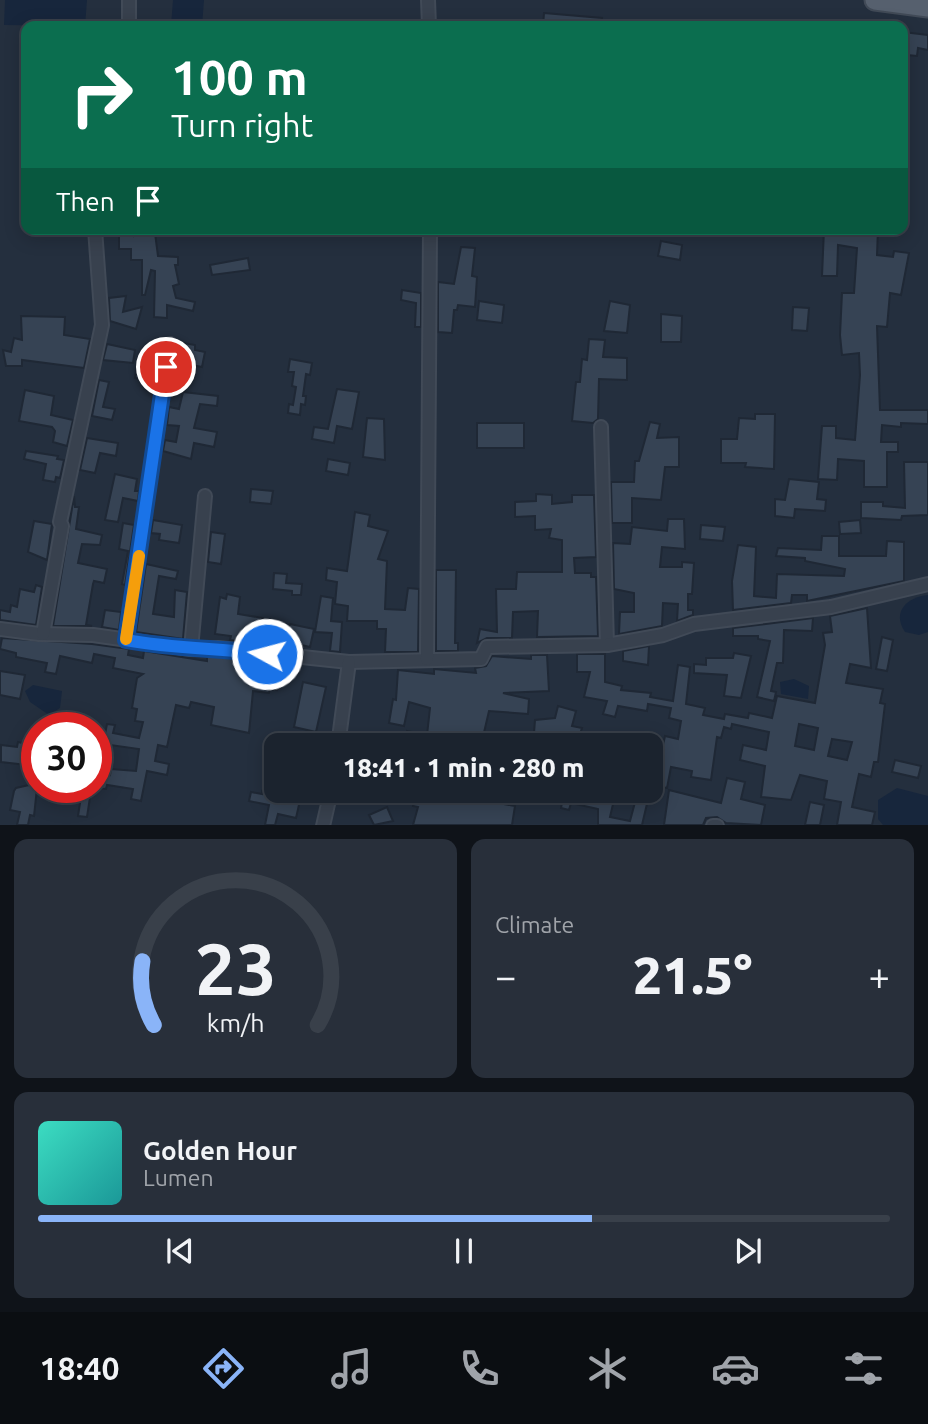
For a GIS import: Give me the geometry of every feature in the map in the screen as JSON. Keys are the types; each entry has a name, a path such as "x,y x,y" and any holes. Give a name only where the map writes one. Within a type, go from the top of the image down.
{"main road":[{"path":"875,0 928,7"}],"street":[{"path":"129,0 129,21"},
{"path":"428,0 429,21"},
{"path":"43,634 62,526 60,522 102,325 95,235"},
{"path":"428,659 430,235"},
{"path":"126,640 170,344"},
{"path":"601,427 607,645"},
{"path":"191,649 205,496"},
{"path":"0,629 43,634 76,634 191,649 218,648 349,662 481,659 487,647 607,645 663,635 694,624 831,607 928,584"},
{"path":"340,733 349,662"},
{"path":"323,825 328,803"}],"water":[{"path":"5,0 87,0 85,21 21,21 21,25 4,25"},
{"path":"173,0 204,0 202,21 171,21"},
{"path":"928,595 928,632 919,635 905,632 900,618 904,606 914,599"},
{"path":"794,679 809,686 808,699 781,694 780,682"},
{"path":"33,685 62,691 60,708 54,712 45,712 30,702 25,691"},
{"path":"897,788 928,796 928,825 883,825 878,819 878,800"}],"building":[{"path":"544,13 602,18 602,21 543,21"},
{"path":"908,33 928,35 928,50 918,48 917,56 908,55"},
{"path":"119,235 155,235 158,256 178,257 178,265 175,265 179,284 173,286 176,298 195,302 193,311 167,305 167,318 154,317 155,271 151,270 145,295 142,295 142,260 131,260 131,249 119,249"},
{"path":"824,235 878,235 877,255 893,257 894,251 909,253 901,295 890,293 887,327 877,326 880,410 928,410 928,424 901,423 901,427 882,425 881,442 898,442 898,452 887,452 887,487 864,487 864,461 838,459 837,480 818,479 822,426 836,426 836,438 855,440 859,353 842,355 840,335 842,293 854,293 857,248 838,245 837,276 822,276"},
{"path":"661,241 682,245 680,260 658,256"},
{"path":"461,247 475,248 472,276 477,277 475,307 458,305 457,310 454,310 452,333 438,332 438,282 454,284"},
{"path":"248,258 250,270 212,275 210,265"},
{"path":"402,290 421,293 421,327 415,327 416,303 401,300"},
{"path":"126,296 123,312 142,307 136,329 110,321 109,298"},
{"path":"479,301 504,305 502,323 477,320"},
{"path":"610,301 630,305 627,333 604,331"},
{"path":"793,307 809,308 807,331 792,330"},
{"path":"661,314 682,316 681,342 661,342"},
{"path":"21,316 65,317 64,335 90,339 84,368 22,360 22,366 6,366 3,350 11,352 14,338 22,340"},
{"path":"589,339 605,340 603,357 627,358 627,380 599,379 598,419 593,423 572,421 576,382 580,382 582,359 587,360"},
{"path":"178,342 195,345 195,350 205,352 202,367 176,362"},
{"path":"107,344 135,350 133,363 103,360"},
{"path":"290,359 312,363 310,375 306,374 303,396 306,396 305,405 301,404 300,415 288,413 289,404 293,405 296,387 292,386 294,372 288,372"},
{"path":"137,366 157,369 155,388 151,387 152,381 135,378"},
{"path":"99,380 109,382 103,407 115,409 112,420 92,416"},
{"path":"337,389 359,392 352,429 337,426 334,443 312,439 314,427 328,429"},
{"path":"25,390 54,396 51,415 73,420 67,446 53,442 55,431 52,427 19,421"},
{"path":"183,392 218,396 217,406 200,404 194,428 217,432 214,447 194,443 191,459 163,451 165,440 176,442 179,426 167,425 169,407 179,409"},
{"path":"755,414 775,414 774,469 745,467 746,463 721,463 721,439 737,439 739,418 755,419"},
{"path":"367,418 384,419 385,460 363,457"},
{"path":"650,422 660,424 657,438 679,437 679,467 665,467 661,500 632,498 632,523 612,523 611,482 634,482 635,461 639,461"},
{"path":"477,423 524,423 524,448 477,448"},
{"path":"87,438 118,443 116,456 100,453 95,473 80,470"},
{"path":"26,451 58,456 57,459 64,460 60,478 56,477 55,482 43,480 46,464 24,459"},
{"path":"328,459 350,463 348,475 326,471"},
{"path":"904,462 928,462 928,515 902,516 901,520 861,518 861,502 883,502 883,506 905,508"},
{"path":"115,474 137,479 135,491 139,491 138,501 123,498 118,522 105,520"},
{"path":"789,479 819,482 817,499 826,500 825,511 795,509 794,518 775,516 775,499 785,500"},
{"path":"251,489 273,491 271,504 250,502"},
{"path":"536,494 552,495 552,504 572,502 572,495 594,495 596,557 574,558 575,573 591,573 591,577 596,577 598,636 537,637 538,611 513,612 512,638 487,638 477,643 480,629 497,632 496,589 516,589 517,572 562,572 562,540 549,538 551,529 535,530 535,516 515,517 515,502 536,501"},
{"path":"74,496 75,507 79,507 76,529 102,535 100,545 82,544 78,563 107,569 104,583 94,581 93,584 86,625 92,626 53,626"},
{"path":"355,512 370,515 368,526 388,531 378,559 387,561 385,609 405,610 408,588 419,589 418,652 385,652 386,629 377,629 377,621 347,621 348,606 335,604 337,582 326,580 327,568 347,571"},
{"path":"668,519 684,519 685,549 662,547 660,567 682,567 682,562 694,563 692,594 688,594 688,610 693,610 693,615 677,621 678,604 663,603 662,626 619,634 620,612 634,612 634,593 614,589 613,543 630,544 632,527 667,531"},
{"path":"153,520 182,525 179,543 159,540 160,534 151,533"},
{"path":"860,520 861,533 840,534 839,522"},
{"path":"34,521 52,524 47,560 28,552"},
{"path":"123,523 134,525 125,585 122,584 128,551 119,549"},
{"path":"701,525 725,527 723,541 700,539"},
{"path":"211,532 225,534 221,564 208,562"},
{"path":"822,536 839,536 839,556 886,556 887,541 904,542 904,581 807,601 807,595 792,595 791,603 733,610 732,581 738,545 756,547 754,596 776,598 777,574 844,576 845,569 805,561 805,558 776,556 778,548 821,550"},
{"path":"146,564 178,571 176,579 159,576 153,614 174,617 175,590 187,592 183,639 136,632"},
{"path":"436,570 456,570 455,643 458,643 458,651 436,651"},
{"path":"274,573 287,574 286,583 302,584 301,595 273,589"},
{"path":"36,585 42,587 36,625 0,620 0,610 10,612 11,605 17,607 20,589 34,592"},
{"path":"227,594 240,597 238,614 263,618 259,644 230,640 231,636 215,634 220,597 226,599"},
{"path":"321,596 333,598 331,621 342,622 340,652 330,651 332,633 315,632"},
{"path":"867,608 871,668 850,664 846,683 883,689 880,703 885,704 878,762 874,762 871,777 859,774 852,807 875,812 872,825 837,825 841,802 824,799 827,781 800,775 791,800 761,797 765,766 740,760 743,745 766,750 769,732 732,724 731,729 724,727 721,738 717,737 711,780 691,777 692,771 671,767 667,788 663,787 665,736 678,739 681,721 669,718 671,708 648,704 647,711 618,706 615,717 603,714 607,701 584,697 590,672 577,672 577,654 605,654 605,682 622,686 621,690 651,693 650,697 673,701 678,665 690,667 686,704 705,708 703,715 724,719 725,714 748,718 749,713 772,718 777,696 815,703 825,645 823,633 832,632 830,616","holes":["799,724 818,728 814,750 795,746","832,739 852,742 847,760 828,756"]},
{"path":"105,610 121,612 119,630 102,627"},
{"path":"813,618 812,631 784,630 783,663 777,663 771,691 776,692 774,701 757,697 770,641 758,639 758,636 733,636 733,628"},
{"path":"290,624 314,629 310,647 283,641"},
{"path":"882,637 893,640 887,671 876,669"},
{"path":"2,638 92,644 129,649 128,655 143,658 144,651 207,661 207,657 218,657 251,660 250,665 280,670 277,690 270,689 269,693 253,691 249,733 211,725 214,707 191,702 189,708 176,705 167,747 158,745 155,761 169,764 167,775 147,771 141,801 131,799 133,789 112,786 112,769 136,771 139,749 112,745 112,725 115,725 113,733 139,738 143,722 135,721 137,709 132,708 137,678 143,674 113,668 115,658 94,654 92,663 60,656 56,674 45,672 47,663 16,657 16,653 0,649"},
{"path":"649,646 648,665 623,661 623,651"},
{"path":"734,653 751,656 741,698 724,696 727,675 694,673 694,664 706,665 706,658 733,658"},
{"path":"531,655 547,655 549,691 503,693 529,699 528,714 489,711 484,733 427,733 430,708 409,702 404,726 389,723 393,699 396,700 398,670 434,674 434,669 476,673 475,668 486,666 492,656 531,659"},
{"path":"0,671 25,675 20,699 0,695"},
{"path":"303,682 326,687 316,732 294,727"},
{"path":"558,706 576,711 572,726 582,728 580,733 534,733 535,720 555,718"},
{"path":"18,742 21,743 21,764 1,762 1,745 17,747"},
{"path":"895,760 921,766 918,778 892,772"},
{"path":"727,778 745,782 741,799 765,805 761,825 726,823 717,817 706,818 703,825 664,825 669,790 721,803"},
{"path":"21,787 21,803 35,803 34,816 30,815 28,825 17,825 20,812 10,810 16,788"},
{"path":"251,792 262,794 264,792 264,803 299,803 296,818 278,814 275,825 265,825 269,805 249,801"},
{"path":"810,802 824,805 820,825 805,825"},
{"path":"80,803 89,803 87,817 78,816"},
{"path":"414,803 498,803 515,806 512,825 413,825 418,807 413,806"},
{"path":"562,803 571,803 569,810 561,808"},
{"path":"571,803 613,803 610,817 630,821 635,803 647,803 642,825 598,825 598,809"},
{"path":"387,807 393,821 374,825 369,815"}],"slow traffic":[{"path":"126,639 139,556"}],"route":[{"path":"166,367 126,640 191,649 218,648 267,654"}]}
